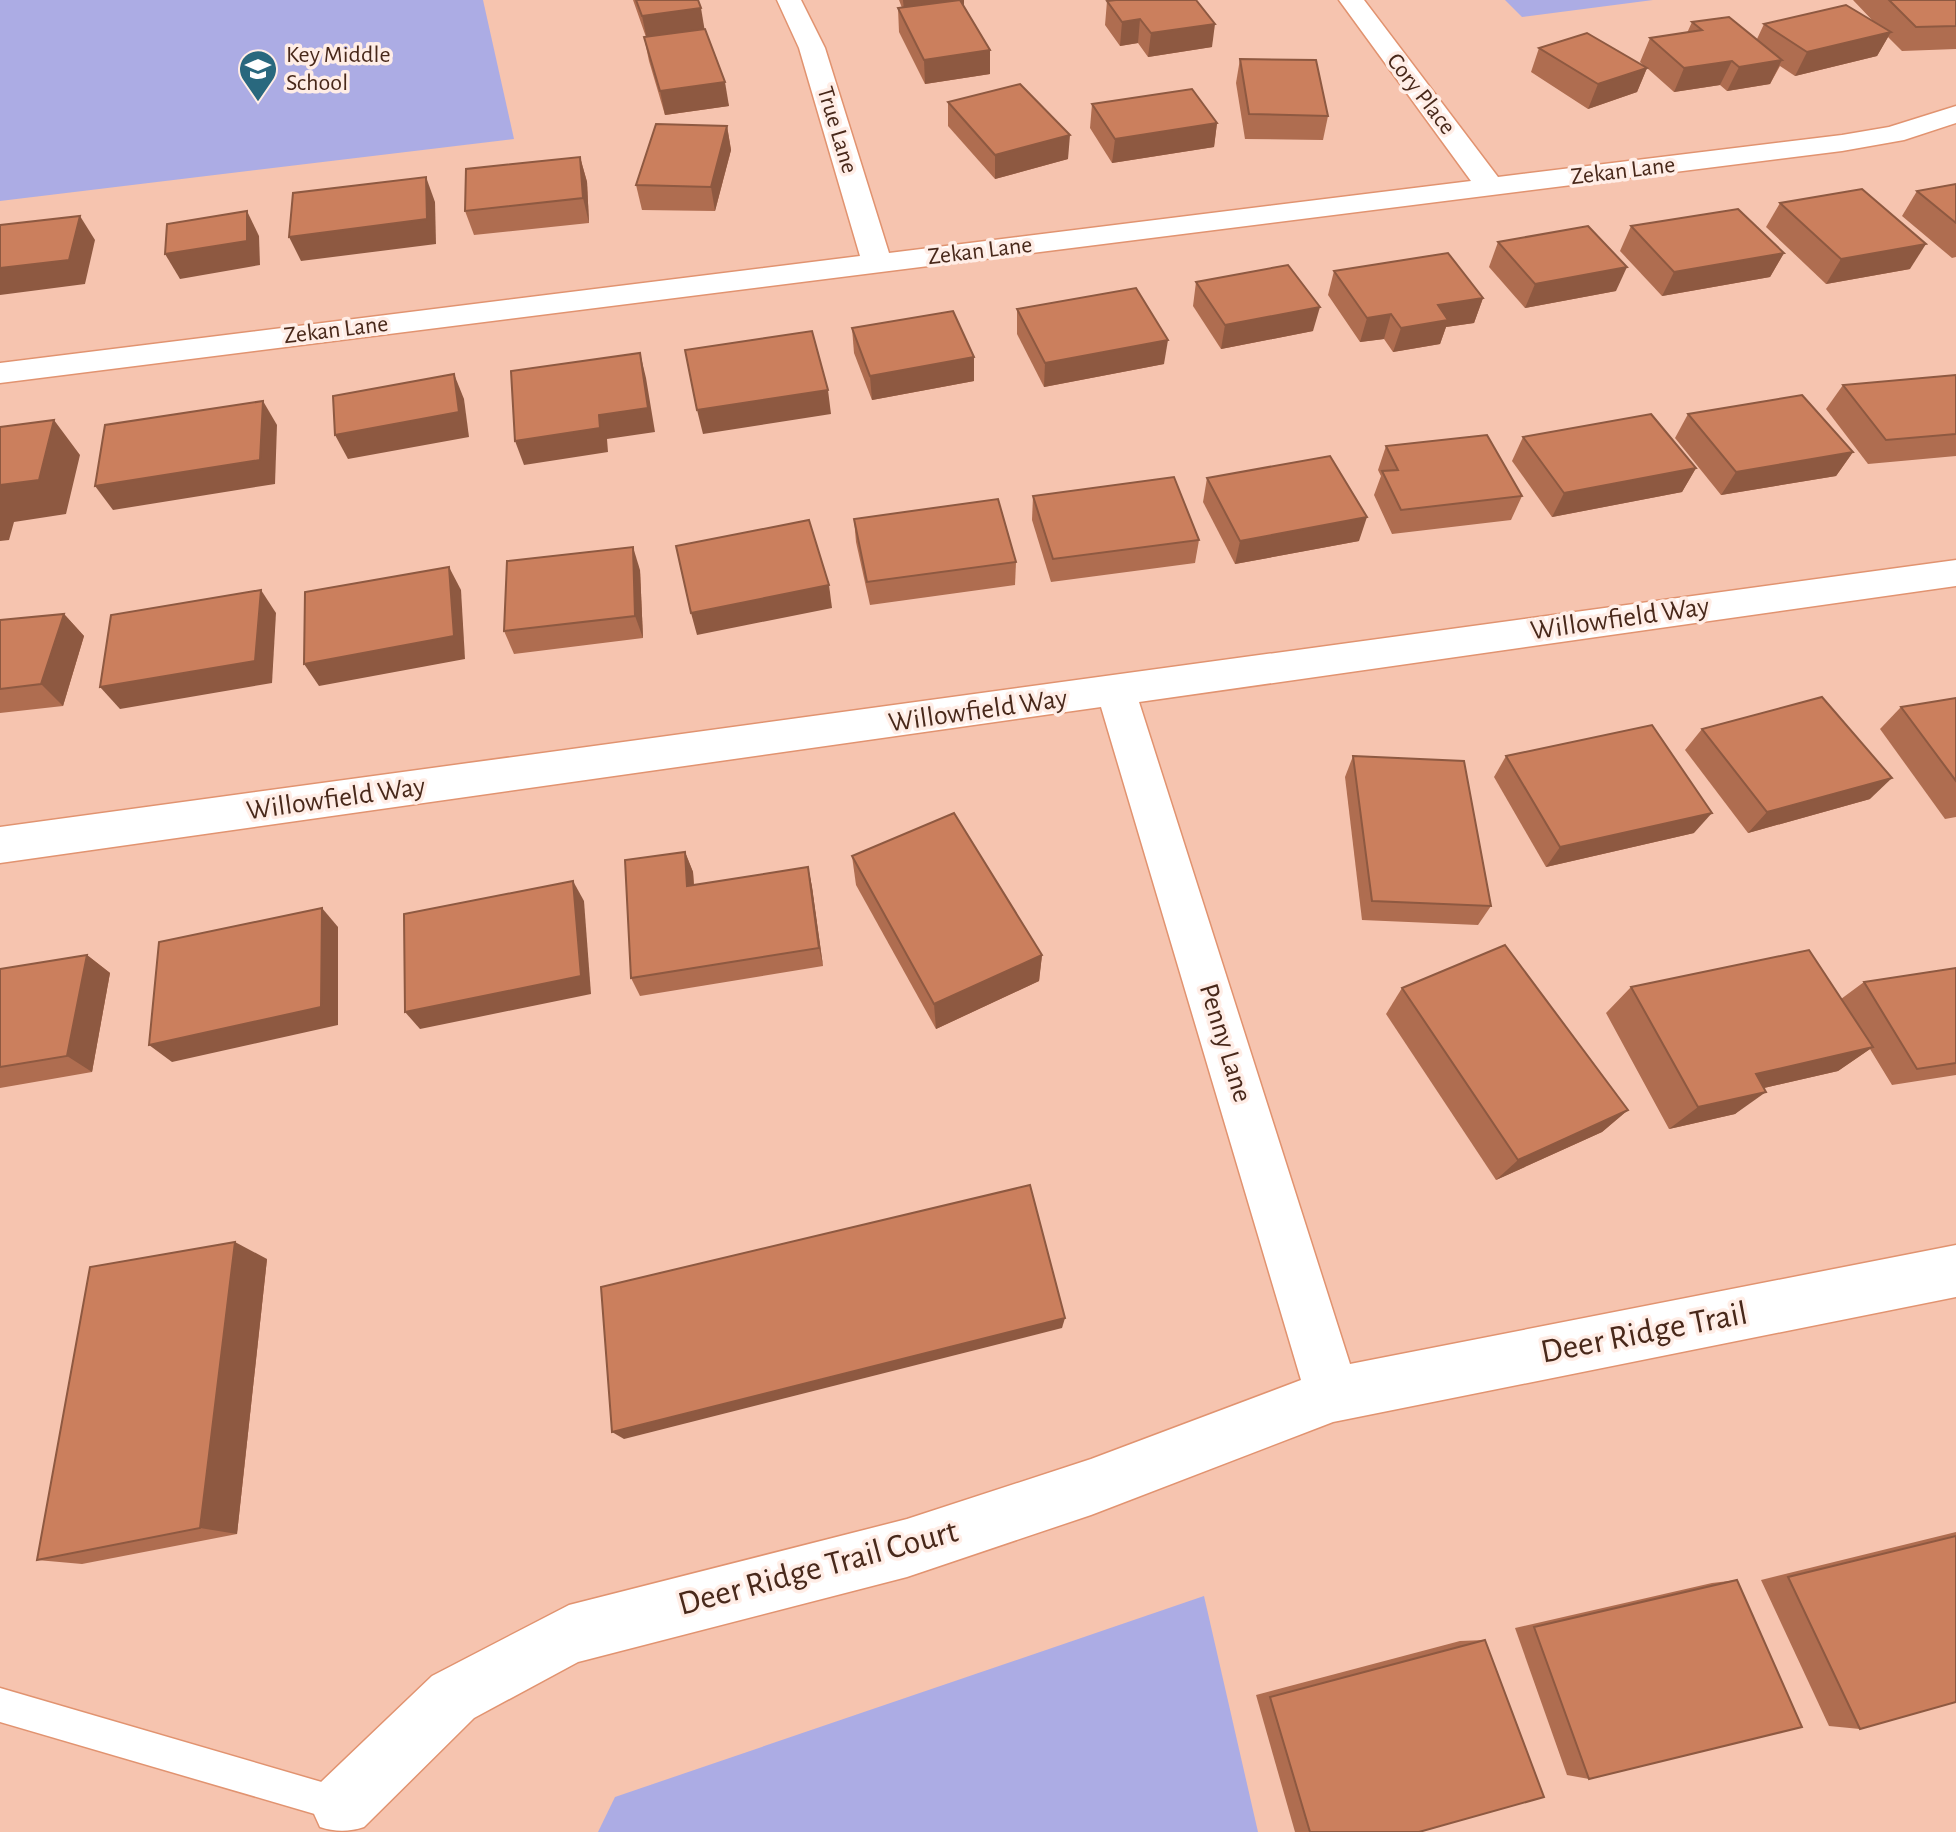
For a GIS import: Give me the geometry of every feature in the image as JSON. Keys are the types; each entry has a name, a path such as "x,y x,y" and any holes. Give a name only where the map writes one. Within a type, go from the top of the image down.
{"street":[{"name":"True Lane","path":"789,0 812,48 877,264"},
{"name":"Cory Place","path":"1351,0 1491,188"},
{"name":"Zekan Lane","path":"0,373 1842,143 1894,134 1956,114"},
{"name":"Willowfield Way","path":"0,845 1956,573"},
{"name":"Penny Lane","path":"1116,692 1333,1395"},
{"name":"Deer Ridge Trail","path":"1333,1395 1956,1271"},
{"name":"Deer Ridge Trail Court","path":"342,1805 453,1697 569,1635 907,1548 1091,1487 1333,1395"}],"lane":[{"path":"0,1705 342,1805"}],"shaded area":[{"name":"Key Middle School","path":"0,0 483,0 514,139 0,201"},
{"path":"1505,0 1653,0 1522,17"},
{"path":"1204,1596 1258,1832 598,1832 615,1797"}],"building":[{"path":"636,0 698,0 701,8 642,16"},
{"path":"960,0 990,50 924,60 898,8"},
{"path":"1196,0 1215,24 1151,33 1140,19 1122,22 1107,1"},
{"path":"1889,0 1956,0 1956,26 1916,27"},
{"path":"1846,5 1891,32 1807,52 1764,24"},
{"path":"1729,17 1782,60 1739,67 1732,61 1684,68 1650,38 1702,30 1692,22"},
{"path":"705,29 725,82 660,91 644,37"},
{"path":"1587,33 1647,68 1598,84 1539,48"},
{"path":"1240,59 1316,60 1328,116 1249,114"},
{"path":"1020,84 1070,135 995,155 948,102"},
{"path":"1192,89 1217,123 1115,139 1092,104"},
{"path":"656,124 727,126 711,187 636,185"},
{"path":"580,157 583,198 465,211 466,169"},
{"path":"426,177 427,219 289,237 293,193"},
{"path":"1956,184 1956,223 1917,191"},
{"path":"1862,189 1926,244 1841,259 1780,203"},
{"path":"1738,209 1784,253 1674,272 1631,226"},
{"path":"247,211 247,241 165,254 167,224"},
{"path":"80,216 69,260 0,268 0,225"},
{"path":"1588,226 1627,267 1535,284 1498,242"},
{"path":"1448,253 1483,298 1438,305 1448,320 1401,328 1391,314 1367,318 1334,271"},
{"path":"1288,265 1320,307 1225,325 1196,282"},
{"path":"1136,288 1168,340 1045,363 1017,309"},
{"path":"953,311 974,357 870,376 852,328"},
{"path":"812,331 828,390 697,410 685,350"},
{"path":"640,353 648,408 599,415 600,428 515,441 511,371"},
{"path":"454,374 459,412 335,435 333,396"},
{"path":"1956,375 1956,434 1886,440 1843,385"},
{"path":"1802,395 1853,452 1736,472 1688,414"},
{"path":"263,401 260,460 95,486 105,425"},
{"path":"1651,414 1696,468 1564,493 1523,437"},
{"path":"54,420 39,480 0,485 0,427"},
{"path":"1487,435 1522,496 1401,510 1382,471 1398,470 1386,446"},
{"path":"1330,456 1367,517 1240,541 1207,478"},
{"path":"1174,477 1199,540 1053,559 1033,496"},
{"path":"998,499 1016,562 867,582 854,519"},
{"path":"809,520 829,585 691,613 676,546"},
{"path":"633,547 635,616 504,631 507,561"},
{"path":"449,567 454,636 304,664 305,592"},
{"path":"261,590 255,661 100,687 111,615"},
{"path":"64,614 41,684 0,689 0,620"},
{"path":"1822,697 1892,778 1767,812 1702,729"},
{"path":"1956,698 1956,781 1901,707"},
{"path":"1652,725 1712,813 1560,847 1506,756"},
{"path":"1353,756 1464,761 1491,906 1372,901"},
{"path":"954,813 1042,955 934,1004 852,856"},
{"path":"685,852 687,886 808,867 819,948 631,978 625,860"},
{"path":"573,881 581,976 405,1012 404,914"},
{"path":"322,908 321,1007 149,1045 159,942"},
{"path":"1505,945 1628,1110 1518,1160 1402,988"},
{"path":"1809,950 1873,1047 1756,1074 1766,1092 1698,1107 1631,987"},
{"path":"87,955 67,1056 0,1067 0,969"},
{"path":"1956,968 1956,1063 1917,1069 1864,982"},
{"path":"1030,1185 1065,1318 612,1432 601,1287"},
{"path":"235,1242 200,1528 37,1560 90,1267"},
{"path":"1956,1536 1956,1702 1860,1729 1788,1577"},
{"path":"1737,1580 1802,1727 1589,1779 1534,1627"},
{"path":"1485,1640 1544,1797 1419,1832 1310,1832 1270,1697"}],"place":[{"name":"Key Middle School","path":"258,103"}]}
